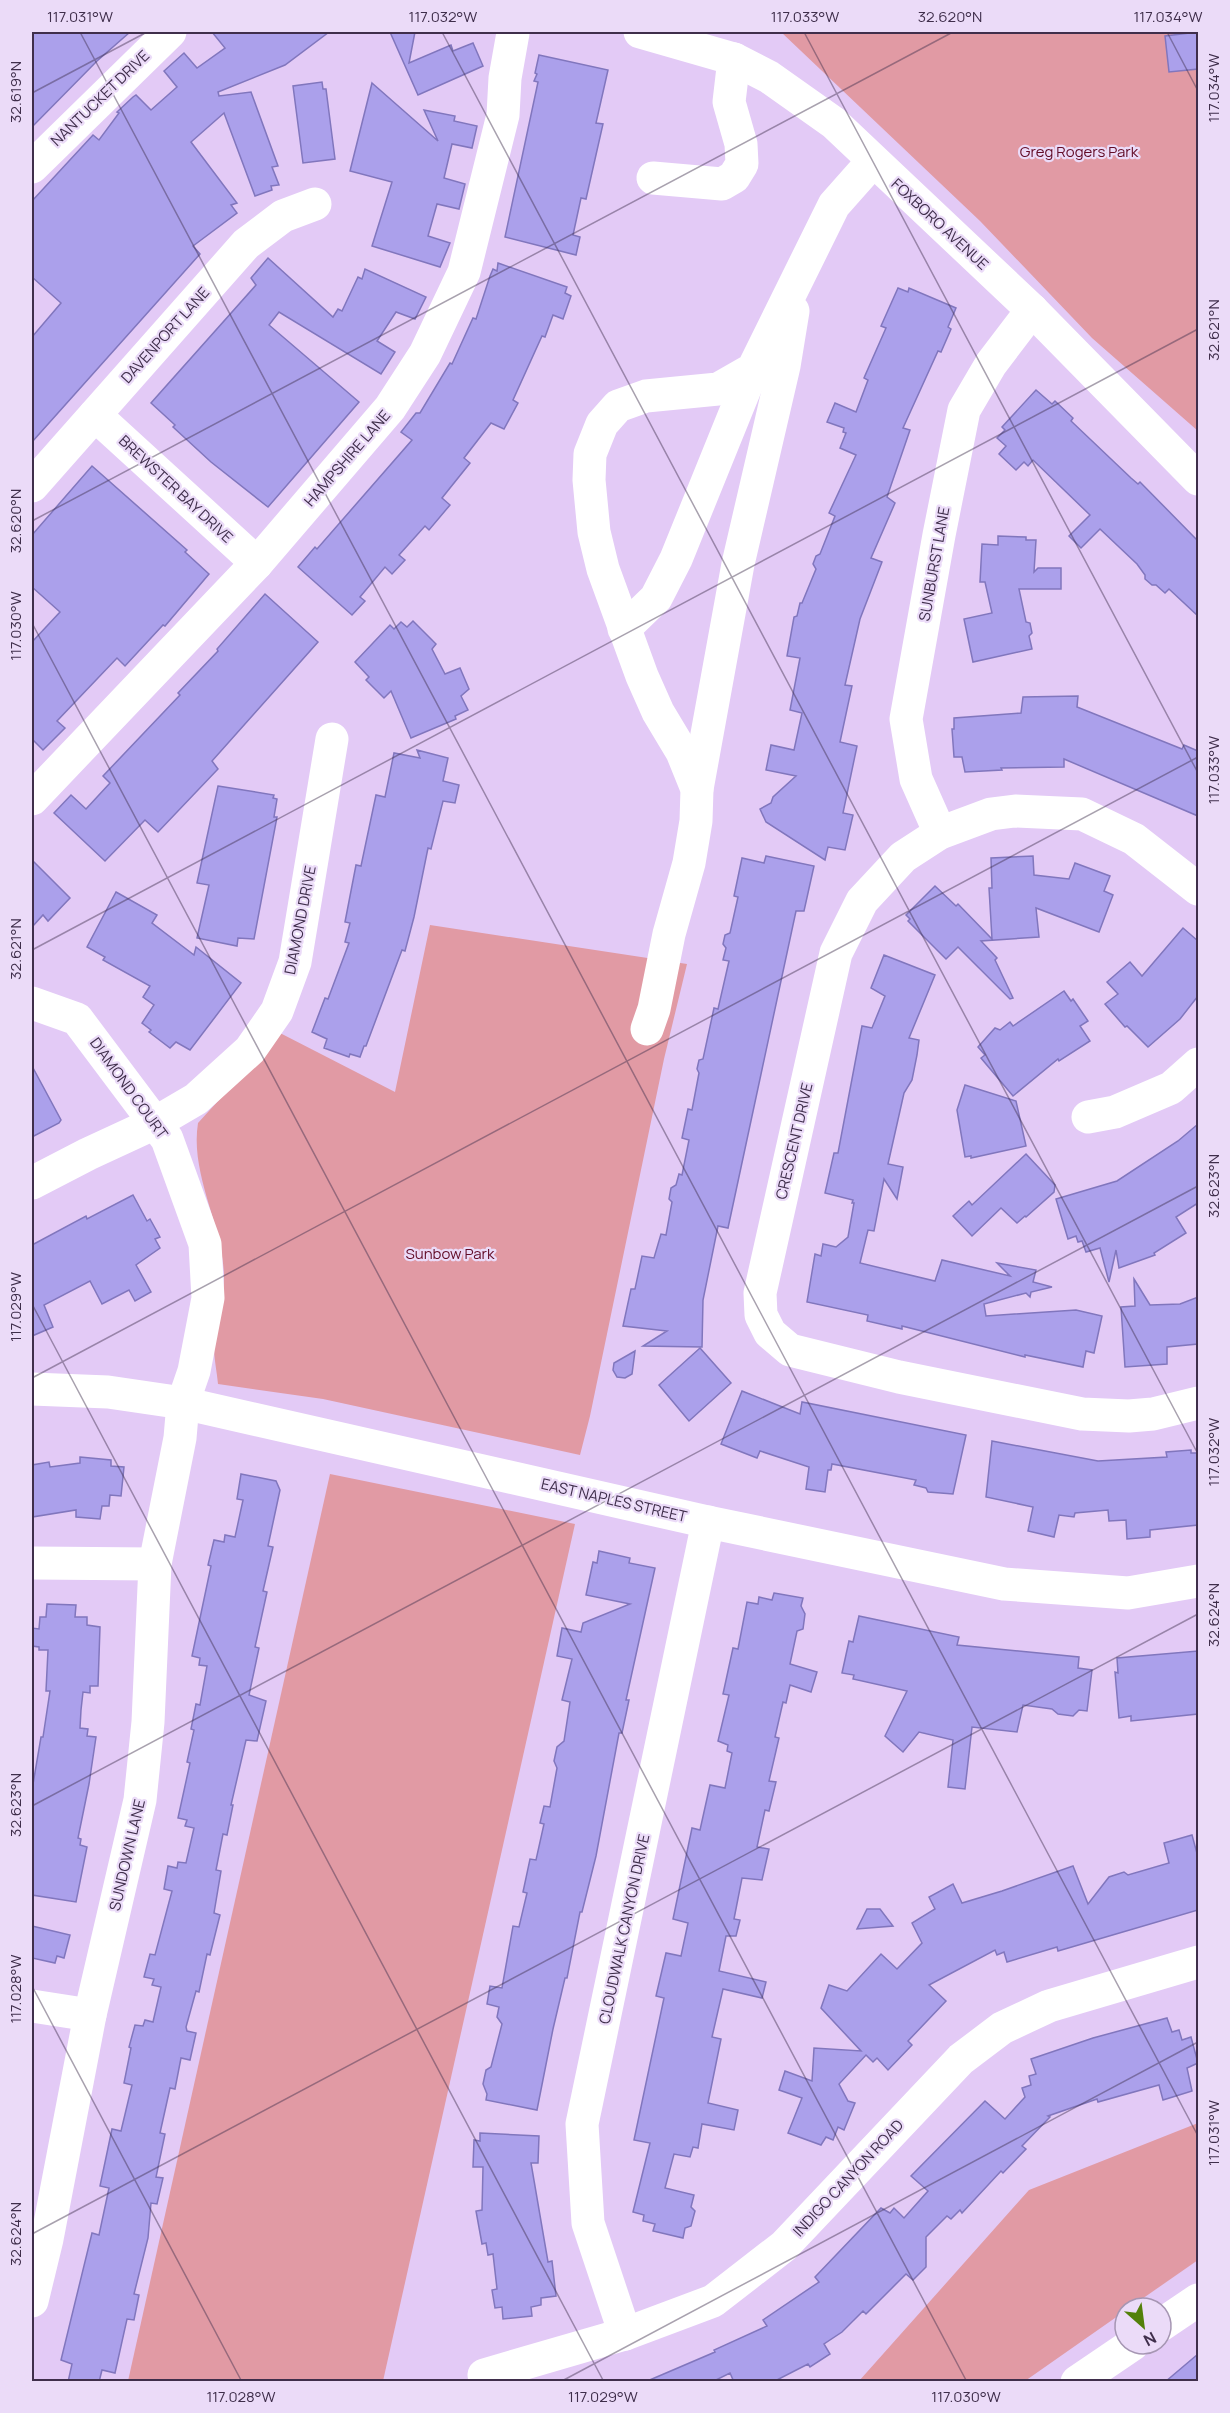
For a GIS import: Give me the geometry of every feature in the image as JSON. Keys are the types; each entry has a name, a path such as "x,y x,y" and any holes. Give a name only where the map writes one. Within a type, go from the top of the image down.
{"street":[{"name":"NANTUCKET DRIVE","path":"32,167 170,32"},
{"name":"HAMPSHIRE LANE","path":"32,799 257,563 390,408 425,354 464,272 502,116 505,78 513,32"},
{"name":"FOXBORO AVENUE","path":"640,32 734,59 769,77 834,123 1032,310 1198,479"},
{"path":"653,178 723,184 734,177 742,164 741,144 729,102 734,59"},
{"path":"624,629 656,598 676,559 753,369 834,205 873,161"},
{"name":"DAVENPORT LANE","path":"32,486 246,244 283,216 315,204"},
{"path":"647,1029 654,1009 669,934 689,863 696,821 697,789 738,564 784,366 798,277"},
{"name":"SUNBURST LANE","path":"940,833 916,778 906,719 964,410 991,364 1032,310"},
{"path":"697,789 682,752 658,712 624,629 603,569 594,532 589,480 590,454 602,424 618,406 646,396 718,389 753,369"},
{"name":"BREWSTER BAY DRIVE","path":"95,415 257,563"},
{"name":"DIAMOND DRIVE","path":"32,1183 155,1123 196,1099 250,1050 277,1011 295,962 332,739"},
{"name":"CRESCENT DRIVE","path":"1198,889 1134,839 1082,814 1015,811 991,814 940,833 903,857 862,901 836,953 760,1293 761,1315 770,1333 790,1350 899,1377 1094,1415 1129,1416 1161,1412 1198,1403"},
{"name":"DIAMOND COURT","path":"32,1003 78,1019 167,1139 205,1244 208,1298 194,1371 183,1403"},
{"path":"1089,1117 1115,1112 1171,1088 1198,1064"},
{"name":"EAST NAPLES STREET","path":"32,1389 108,1392 183,1403 708,1522 1004,1584 1128,1593 1198,1581"},
{"name":"SUNDOWN LANE","path":"32,2301 39,2239 140,1800 148,1722 155,1564 180,1438 183,1403"},
{"name":"CLOUDWALK CANYON DRIVE","path":"625,2334 588,2223 582,2124 708,1522"},
{"path":"32,1563 155,1564"},
{"name":"INDIGO CANYON ROAD","path":"484,2375 625,2334 713,2301 784,2246 961,2059 1002,2028 1048,2006 1198,1962"},
{"path":"32,2006 90,2015"},
{"path":"1173,2317 1198,2300"},
{"path":"1077,2382 1115,2356"}],"green space":[{"name":"Greg Rogers Park","path":"781,32 1198,32 1198,431 1092,338 980,221"},
{"name":"Sunbow Park","path":"430,925 687,964 664,1059 580,1455 323,1399 218,1384 214,1347 224,1273 218,1235 198,1160 198,1123 280,1033 395,1092"},
{"path":"330,1474 575,1524 383,2381 128,2381"},
{"path":"1198,2123 1198,2260 1146,2296 1113,2296 1113,2319 1025,2381 859,2381 1029,2190"}],"building":[{"path":"32,32 130,32 97,61 32,127"},
{"path":"212,32 329,32 285,65 218,92 219,96 251,92 278,166 272,167 279,185 271,186 272,190 255,196 224,113 191,142 237,203 231,205 237,213 193,246 200,254 32,442 32,337 61,303 32,277 32,201 93,135 99,140 119,113 117,112 133,97 136,95 151,110 177,87 164,71 184,53 197,68 225,48"},
{"path":"390,32 415,32 409,63 451,45 453,51 473,43 483,66 418,95"},
{"path":"1198,32 1198,69 1169,72 1165,36"},
{"path":"539,55 608,70 596,123 603,124 586,199 581,198 573,235 580,237 576,255 505,237 538,82 534,81"},
{"path":"322,82 323,89 326,89 335,159 303,163 293,86"},
{"path":"372,83 438,141 424,110 455,116 454,121 477,126 472,148 452,144 444,178 465,184 459,209 437,204 428,236 450,243 440,267 372,246 392,182 350,171"},
{"path":"268,258 333,317 338,309 342,311 358,277 362,279 365,269 426,297 415,319 396,312 377,341 395,352 381,374 279,312 269,325 359,402 268,507 211,462 151,403 256,285 251,278"},
{"path":"498,263 567,287 565,293 571,296 563,319 553,315 545,337 542,336 513,400 518,403 504,429 491,423 464,458 470,463 442,498 450,505 429,530 425,526 399,555 405,560 392,574 385,567 360,597 365,601 352,615 298,567 315,547 317,549 412,440 401,432 416,413 420,413 450,363 452,364 473,318 476,319 490,276 493,269 497,271"},
{"path":"898,288 908,292 909,288 956,308 948,327 951,329 941,352 938,351 903,428 910,430 887,497 895,503 871,558 882,562 860,619 845,685 852,686 840,742 857,746 843,813 853,815 845,850 828,847 825,860 766,822 760,809 771,803 773,797 796,776 766,770 771,745 794,750 802,713 790,710 800,658 787,656 794,617 797,616 800,603 802,603 816,569 813,564 816,556 820,554 835,516 829,513 856,455 840,448 846,433 843,432 844,428 827,422 835,403 856,412 868,380 864,378 886,328 881,326"},
{"path":"1036,390 1052,404 1055,401 1073,418 1071,421 1131,478 1138,484 1140,482 1198,541 1198,616 1169,589 1165,593 1145,579 1145,575 1137,564 1100,529 1081,548 1069,536 1090,515 1033,460 1028,466 1024,462 1016,470 999,454 1006,446 997,438 1005,430 1002,427"},
{"path":"92,466 187,550 185,552 209,574 165,626 163,625 125,666 117,658 57,721 65,728 43,750 32,739 32,642 60,612 32,587 32,535"},
{"path":"998,536 1026,537 1026,540 1036,540 1034,572 1038,568 1061,568 1061,589 1019,589 1026,622 1030,623 1032,633 1029,636 1032,649 973,662 964,619 992,613 985,582 980,582 982,544 998,545"},
{"path":"265,594 318,642 212,761 218,769 158,832 145,820 105,861 54,813 71,795 86,809 110,783 103,776 180,695 178,693 218,651 217,649"},
{"path":"413,621 436,644 432,649 445,674 460,668 469,689 461,696 468,710 455,716 456,719 411,738 391,691 384,698 366,680 369,677 355,662 390,625 394,629 401,622 407,627"},
{"path":"1078,696 1077,707 1182,749 1184,745 1198,751 1198,816 1064,759 1064,767 1001,768 1002,770 965,772 962,757 954,757 952,729 954,729 954,718 1021,713 1023,697"},
{"path":"417,750 448,758 443,781 459,785 455,803 443,801 431,849 428,848 405,951 402,950 366,1046 360,1057 350,1054 349,1057 324,1048 327,1039 312,1032 325,998 328,999 349,943 345,942 350,923 345,922 356,865 361,866 376,795 385,797 394,753 420,758"},
{"path":"218,786 274,795 273,798 277,799 274,817 277,817 254,939 238,938 237,946 197,938 209,885 197,883"},
{"path":"766,856 814,866 804,911 796,911 728,1228 718,1226 703,1300 702,1347 643,1346 667,1331 623,1326 631,1289 635,1289 642,1256 654,1258 661,1234 666,1235 672,1202 669,1199 671,1188 676,1185 679,1174 682,1175 689,1140 682,1138 688,1109 692,1110 699,1073 697,1069 699,1060 703,1059 714,1008 718,1009 729,961 723,960 726,948 723,944 725,935 730,933 738,897 734,896 742,858 764,863"},
{"path":"1033,856 1034,875 1069,879 1075,863 1110,876 1104,891 1113,895 1099,932 1036,908 1039,937 981,941 997,958 995,960 1013,998 1010,999 958,947 946,959 908,921 910,919 906,915 935,886 956,906 958,904 992,939 989,888 992,888 991,858"},
{"path":"32,860 70,898 48,921 43,915 32,927"},
{"path":"116,892 157,915 152,923 194,955 196,947 241,983 190,1050 176,1042 170,1048 149,1032 151,1030 142,1023 154,1005 143,997 150,986 103,960 105,957 87,947"},
{"path":"1183,928 1198,941 1198,996 1180,1019 1148,1047 1127,1026 1125,1027 1105,1004 1118,994 1107,982 1130,962 1142,976"},
{"path":"884,955 935,975 909,1038 919,1040 917,1055 912,1080 904,1093 888,1164 903,1167 897,1199 884,1179 874,1231 868,1230 860,1263 935,1281 942,1260 1010,1276 997,1263 1036,1270 1033,1282 1052,1287 1031,1292 1030,1297 1026,1293 984,1304 986,1316 1076,1310 1102,1316 1094,1353 1086,1351 1083,1367 1025,1355 1025,1357 902,1326 902,1329 867,1321 868,1315 807,1302 815,1254 821,1256 823,1244 836,1247 848,1237 853,1200 825,1193 834,1153 838,1153 862,1026 872,1028 885,996 871,988"},
{"path":"1064,991 1071,1001 1073,999 1088,1021 1080,1026 1090,1041 1059,1061 1058,1059 1013,1096 981,1058 985,1055 978,1047 995,1028 1000,1030 1010,1022 1013,1026"},
{"path":"32,1066 61,1120 32,1137"},
{"path":"965,1085 1016,1101 1026,1146 971,1158 971,1156 965,1157 957,1110"},
{"path":"1198,1124 1198,1203 1176,1217 1186,1233 1154,1253 1155,1255 1119,1268 1116,1250 1109,1282 1100,1248 1086,1252 1082,1241 1078,1242 1076,1236 1068,1239 1056,1199 1117,1181 1178,1141"},
{"path":"1026,1154 1055,1185 1054,1192 1017,1223 1001,1208 972,1236 953,1216 969,1201 972,1205"},
{"path":"133,1195 147,1221 150,1219 160,1237 155,1239 160,1248 136,1265 151,1292 135,1301 129,1290 102,1304 90,1281 44,1305 53,1327 32,1336 32,1245 86,1216 87,1219"},
{"path":"1134,1279 1150,1305 1180,1304 1198,1297 1198,1344 1167,1347 1167,1364 1125,1367 1121,1307 1135,1306"},
{"path":"700,1348 731,1383 689,1421 659,1385"},
{"path":"635,1351 632,1374 625,1378 617,1377 613,1370 614,1363"},
{"path":"742,1391 800,1414 802,1402 966,1435 953,1494 928,1492 926,1488 914,1485 916,1480 832,1464 831,1470 828,1470 825,1492 806,1489 809,1467 760,1451 757,1458 721,1444"},
{"path":"992,1441 1098,1461 1167,1457 1166,1452 1191,1450 1191,1453 1198,1453 1198,1525 1150,1530 1150,1537 1127,1539 1126,1520 1109,1521 1108,1510 1075,1513 1074,1517 1059,1515 1054,1537 1028,1531 1033,1507 986,1497"},
{"path":"80,1457 111,1460 111,1466 124,1467 121,1496 110,1495 109,1506 102,1506 100,1519 76,1517 76,1510 32,1517 32,1465 49,1462 50,1467 80,1463"},
{"path":"241,1474 276,1481 280,1490 268,1546 273,1547 263,1591 267,1592 255,1647 259,1648 249,1695 266,1701 257,1741 246,1740 231,1805 233,1805 227,1835 223,1834 216,1870 221,1871 214,1913 220,1915 210,1955 207,1954 199,1992 196,1991 186,2027 187,2031 196,2033 190,2060 181,2058 175,2089 170,2088 160,2133 165,2134 156,2177 163,2178 157,2204 151,2203 148,2238 134,2294 139,2295 134,2320 127,2319 115,2373 102,2370 99,2382 68,2382 72,2364 61,2360 92,2233 99,2235 109,2188 100,2186 112,2129 121,2131 132,2085 124,2083 131,2048 129,2047 135,2025 143,2026 145,2020 153,2022 161,1987 152,1985 154,1979 144,1977 150,1954 155,1955 172,1891 164,1889 168,1866 177,1868 178,1862 186,1863 194,1828 185,1826 187,1820 178,1818 190,1763 187,1762 194,1730 191,1729 196,1704 200,1705 207,1666 199,1665 200,1658 192,1656 211,1566 208,1565 214,1540 224,1542 225,1535 235,1537 243,1500 237,1499"},
{"path":"599,1551 630,1558 629,1563 655,1568 626,1700 629,1700 622,1733 619,1733 596,1856 582,1912 580,1912 537,2110 486,2100 487,2094 483,2084 486,2070 491,2067 502,2024 497,2017 499,2007 487,2004 490,1986 502,1988 513,1926 519,1927 527,1893 523,1892 530,1859 536,1860 544,1824 540,1823 544,1806 550,1807 557,1768 554,1761 557,1747 564,1741 570,1702 562,1700 572,1659 557,1656 562,1628 581,1632 583,1623 630,1604 586,1595 593,1562 597,1563"},
{"path":"774,1593 803,1598 801,1606 805,1614 803,1629 797,1631 790,1664 817,1672 811,1692 790,1685 786,1703 783,1702 775,1737 779,1738 769,1781 776,1782 769,1811 765,1810 757,1847 769,1849 762,1880 742,1878 734,1919 740,1920 736,1936 726,1936 719,1971 766,1982 762,1998 723,1989 712,2037 721,2039 708,2103 738,2110 734,2130 702,2124 698,2148 693,2147 690,2157 674,2154 665,2188 694,2195 691,2207 695,2211 691,2226 685,2228 683,2238 653,2231 655,2224 643,2221 644,2215 633,2212 650,2143 634,2140 664,1998 656,1996 666,1953 681,1956 688,1923 673,1919 692,1828 700,1830 710,1785 725,1788 732,1753 727,1751 728,1745 718,1741 729,1695 723,1694 733,1648 738,1649 747,1602 758,1604 759,1597 772,1600"},
{"path":"47,1604 76,1605 75,1617 87,1617 87,1625 100,1627 98,1686 90,1686 90,1693 83,1692 81,1710 80,1728 88,1729 87,1736 96,1737 78,1838 81,1839 80,1845 87,1847 76,1902 32,1895 32,1790 50,1691 46,1691 48,1650 39,1650 39,1647 32,1646 32,1628 39,1629 40,1617 46,1617"},
{"path":"859,1616 959,1637 957,1645 1079,1657 1078,1668 1092,1670 1087,1711 1079,1710 1073,1716 1058,1714 1052,1709 1023,1705 1017,1732 972,1727 965,1789 948,1787 953,1740 919,1732 903,1752 885,1736 907,1691 853,1679 854,1675 842,1673 849,1641 853,1642"},
{"path":"1198,1651 1198,1714 1131,1721 1131,1716 1119,1718 1115,1672 1118,1673 1117,1658"},
{"path":"1192,1835 1198,1857 1198,1910 1058,1951 1057,1947 1007,1962 1004,1952 997,1955 995,1950 929,1985 946,2001 908,2041 912,2045 888,2070 877,2058 873,2062 866,2055 839,2084 848,2101 855,2103 844,2130 838,2127 833,2140 826,2137 821,2145 788,2133 802,2098 779,2090 785,2071 812,2081 814,2048 861,2051 821,2008 829,1985 847,1991 881,1954 897,1969 922,1943 912,1923 935,1909 929,1897 953,1884 962,1903 1073,1866 1088,1904 1109,1877 1124,1872 1128,1875 1169,1863 1164,1843"},
{"path":"867,1909 880,1909 893,1926 857,1929"},
{"path":"32,1926 70,1935 64,1958 57,1956 55,1963 32,1958"},
{"path":"1167,2018 1172,2032 1179,2030 1182,2040 1191,2037 1198,2063 1187,2068 1192,2091 1163,2100 1159,2085 1098,2102 1097,2099 1048,2116 1050,2117 1022,2146 1026,2149 1003,2173 1001,2171 962,2213 960,2210 951,2219 947,2216 926,2237 926,2267 913,2280 906,2274 866,2314 863,2311 842,2332 824,2344 830,2354 810,2367 808,2364 773,2382 734,2382 730,2373 712,2382 645,2382 715,2352 714,2350 767,2326 763,2320 819,2282 815,2277 881,2208 890,2213 894,2208 904,2218 928,2191 911,2176 985,2101 1005,2119 1025,2097 1022,2088 1031,2085 1029,2076 1036,2074 1031,2059 1093,2038"},
{"path":"480,2133 539,2136 538,2163 531,2163 548,2262 552,2261 556,2296 541,2298 541,2305 531,2307 532,2316 503,2319 502,2307 495,2308 492,2290 497,2289 493,2254 488,2255 486,2243 482,2244 476,2211 482,2210 483,2167 473,2167 474,2140 480,2141"},
{"path":"1198,2354 1198,2382 1165,2382"}]}
